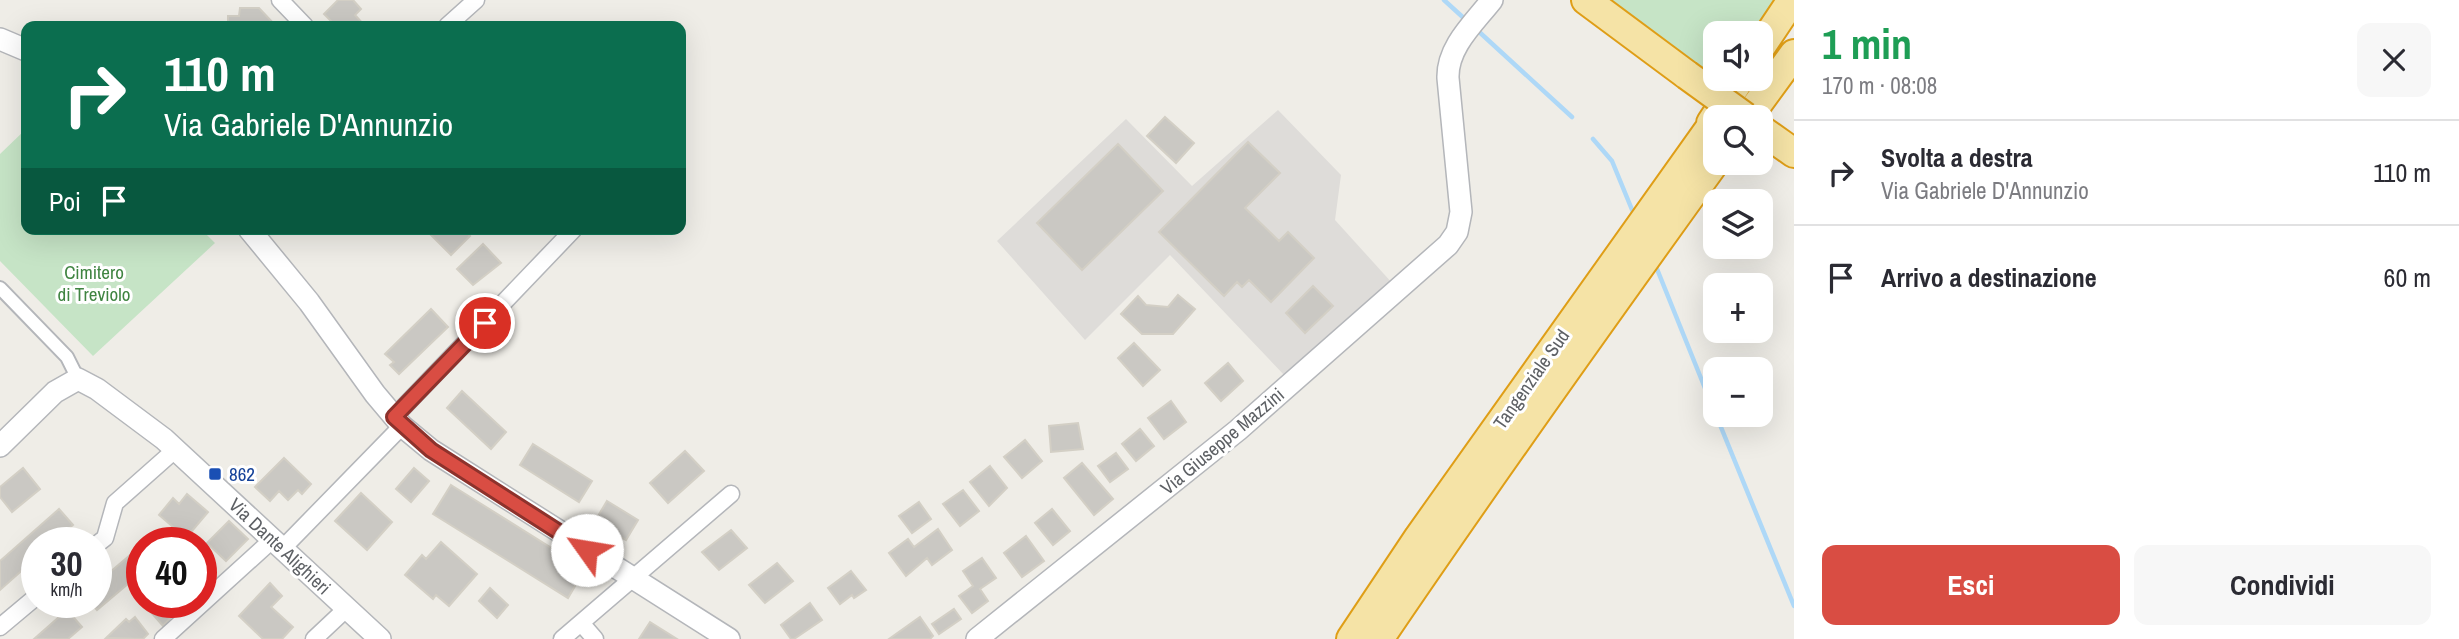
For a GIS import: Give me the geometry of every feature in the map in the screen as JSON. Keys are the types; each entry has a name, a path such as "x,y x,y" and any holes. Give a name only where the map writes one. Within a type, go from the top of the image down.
{"highway":[{"path":"1586,0 1729,105"},
{"path":"1773,28 1792,0"},
{"path":"1773,43 1794,15"},
{"path":"1755,105 1794,54"},
{"path":"1773,138 1794,153"},
{"name":"Tangenziale Sud","path":"1379,639 1617,277 1650,211 1703,158"},
{"name":"Tangenziale Sud","path":"1351,639 1419,537 1617,277 1658,241 1703,159"}],"street":[{"path":"280,0 300,21"},
{"path":"453,21 476,0"},
{"name":"Via Giuseppe Mazzini","path":"977,639 1238,430 1440,254 1457,232 1460,222 1460,198 1447,74 1449,62 1455,47 1490,1"},
{"path":"0,39 21,48"},
{"path":"255,235 309,302 375,394 398,421 431,450 729,639"},
{"path":"163,639 277,544 398,421 568,235"},
{"path":"0,288 67,357 78,379 55,392 0,446"},
{"name":"Via Dante Alighieri","path":"78,379 97,389 176,449 380,639"},
{"path":"108,527 115,503 176,449"},
{"path":"562,639 731,494"},
{"path":"314,639 347,608"},
{"path":"0,627 21,609"},
{"path":"582,624 595,639"}],"shaded area":[{"path":"1278,110 1341,175 1335,220 1393,284 1285,376 1170,255 1085,340 997,241 1126,119 1192,186"}],"green space":[{"path":"1604,0 1780,0 1766,21 1703,21 1703,71"},
{"name":"Cimitero di Treviolo","path":"21,134 21,235 207,235 215,243 93,356 0,261 0,154"}],"building":[{"path":"338,0 353,0 361,9 355,15 360,21 331,21 324,14"},
{"path":"240,8 259,8 271,21 228,21 228,16 239,16"},
{"path":"1165,117 1194,143 1176,163 1147,136"},
{"path":"1248,142 1280,173 1245,208 1279,241 1288,232 1314,258 1271,302 1249,280 1242,287 1237,282 1224,296 1159,232"},
{"path":"1118,144 1163,191 1082,270 1037,223"},
{"path":"431,235 470,236 451,255"},
{"path":"483,244 501,263 473,285 457,269"},
{"path":"1313,286 1333,306 1305,333 1286,313"},
{"path":"1178,295 1195,309 1173,334 1142,334 1121,314 1138,296 1146,305 1168,307"},
{"path":"431,309 448,327 399,374 390,365 394,362 385,354"},
{"path":"1134,343 1160,370 1143,386 1118,358"},
{"path":"1228,363 1243,381 1221,401 1205,383"},
{"path":"462,391 506,432 491,449 447,408"},
{"path":"1171,401 1186,422 1164,439 1148,418"},
{"path":"1078,423 1083,449 1051,452 1049,426"},
{"path":"1140,429 1154,446 1136,461 1122,444"},
{"path":"1025,440 1042,461 1022,478 1004,457"},
{"path":"533,444 592,481 579,502 520,465"},
{"path":"685,451 704,471 668,503 650,483"},
{"path":"1116,453 1128,469 1110,482 1098,466"},
{"path":"284,458 311,484 302,494 298,490 288,500 279,491 270,501 255,487"},
{"path":"1082,463 1113,499 1094,515 1064,478"},
{"path":"990,466 1007,488 989,506 970,482"},
{"path":"23,468 40,489 12,512 0,497 0,487"},
{"path":"414,468 429,481 411,502 396,489"},
{"path":"451,485 585,569 568,598 433,514"},
{"path":"963,490 979,511 960,526 943,504"},
{"path":"361,493 392,522 367,550 335,521"},
{"path":"187,494 208,512 195,527 173,527 159,515 173,498 179,504"},
{"path":"607,501 638,520 626,540 595,521"},
{"path":"919,502 931,519 912,533 899,516"},
{"path":"59,509 73,525 71,527 39,527"},
{"path":"1052,509 1070,531 1053,545 1035,523"},
{"path":"229,521 248,539 226,561 217,552 217,533"},
{"path":"938,529 952,550 932,565 927,558 906,576 889,553 908,539 914,547"},
{"path":"731,530 747,548 719,570 702,552"},
{"path":"1026,536 1044,561 1022,577 1004,553"},
{"path":"21,542 21,571 0,590 0,561"},
{"path":"441,542 477,574 449,606 436,595 433,599 405,575 422,555 426,559"},
{"path":"982,558 996,578 980,589 988,601 972,613 959,596 973,586 963,571"},
{"path":"126,559 126,586 112,597 112,570"},
{"path":"777,563 793,581 765,603 749,585"},
{"path":"851,571 866,590 854,598 852,595 840,604 828,588"},
{"path":"270,583 282,596 271,607 293,627 282,639 263,639 239,616"},
{"path":"490,588 508,605 497,618 479,601"},
{"path":"810,603 822,620 791,639 781,625"},
{"path":"954,609 961,619 939,634 932,624"},
{"path":"920,617 933,636 930,639 889,639"},
{"path":"58,618 74,618 82,627 68,639 34,639"},
{"path":"136,618 148,634 143,639 106,638 126,619 129,622"},
{"path":"156,618 170,618 163,626"},
{"path":"650,622 677,639 639,639"}],"waterway":[{"path":"1444,0 1467,21"},
{"path":"1476,29 1572,117"},
{"path":"1593,139 1612,161 1635,217"},
{"path":"1655,264 1703,383"},
{"path":"1721,427 1794,606"}],"place":[{"name":"862","path":"215,474"}],"route":[{"path":"485,323 394,417 431,450 587,550"}]}
